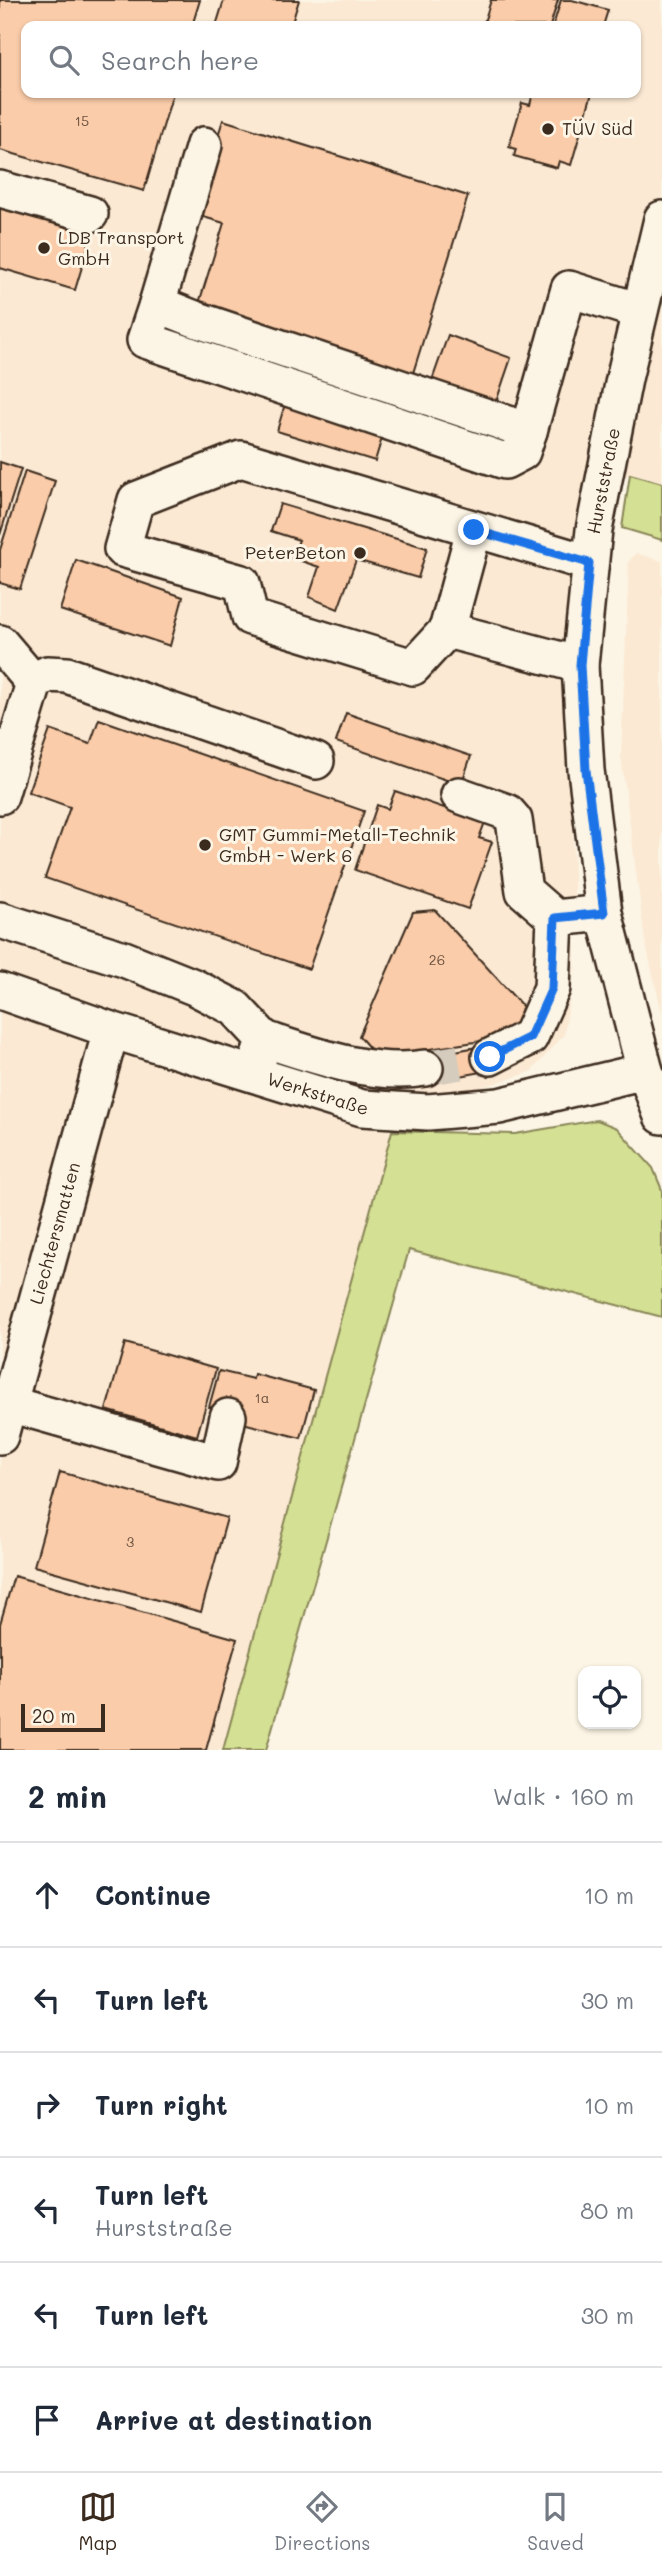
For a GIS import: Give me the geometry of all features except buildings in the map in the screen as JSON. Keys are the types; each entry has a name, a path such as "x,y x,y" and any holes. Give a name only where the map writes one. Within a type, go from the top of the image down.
{"street":[{"path":"204,145 145,340 505,461 522,452 569,289 639,312"},
{"path":"0,189 90,214"},
{"name":"Hurststraße","path":"662,219 639,312 589,563 580,665 586,770 604,913 645,1071 662,1116"},
{"path":"474,530 447,630 413,667 250,617 242,583 122,549 136,500 241,459 589,563"},
{"path":"447,630 580,665"},
{"path":"0,643 34,683"},
{"path":"0,796 34,683 47,674 67,674 316,761"},
{"path":"459,795 507,812 514,820 524,891 555,918 604,913"},
{"path":"490,1057 530,1037 552,988 555,918"},
{"path":"0,920 124,959 194,987 235,1008 264,1040 320,1058 402,1072 425,1068"},
{"name":"Werkstraße","path":"0,991 111,1030 362,1108 428,1112 499,1106 645,1071"},
{"name":"Liechtersmatten","path":"4,1420 12,1339 111,1030"},
{"path":"254,1074 264,1040"},
{"path":"4,1420 218,1463 229,1417"}],"shaded area":[{"path":"0,0 662,0 662,483 630,474 581,498 571,633 575,967 564,1035 531,1072 457,1095 401,1098 224,1750 0,1750"},
{"path":"636,553 662,561 662,1013 645,941 621,756 629,561"}],"green space":[{"path":"630,474 662,483 662,540 622,528"},
{"path":"597,1120 617,1128 653,1168 662,1190 662,1317 409,1250 266,1750 223,1750 392,1131 515,1134"}],"tunnel":[{"path":"425,1068 490,1057"}],"place":[{"name":"TÜV Süd","path":"548,129"},
{"name":"LDB Transport GmbH","path":"44,248"},
{"name":"PeterBeton","path":"360,553"},
{"name":"GMT Gummi-Metall-Technik GmbH - Werk 6","path":"205,845"}],"route":[{"path":"474,530 589,563 580,665 586,770 604,913 555,918 552,988 530,1037 490,1057"}]}
